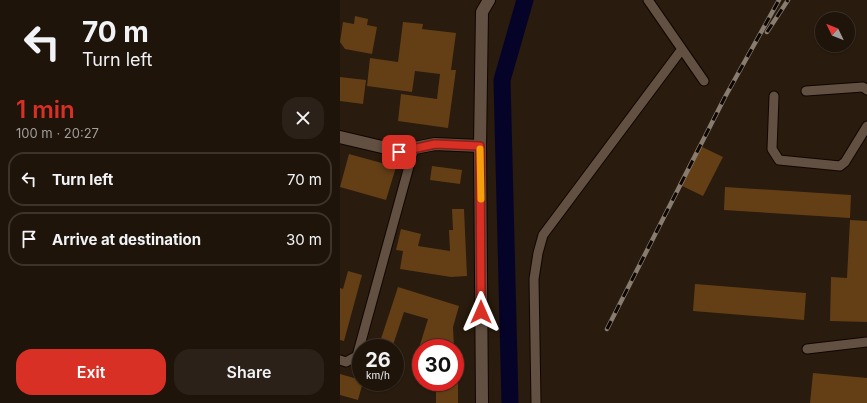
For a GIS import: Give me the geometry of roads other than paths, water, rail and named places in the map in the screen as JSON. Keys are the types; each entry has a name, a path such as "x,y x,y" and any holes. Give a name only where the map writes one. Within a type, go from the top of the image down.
{"street":[{"path":"482,403 480,146 482,12 489,0"},
{"path":"340,137 399,152 435,144 480,146"}],"lane":[{"path":"648,0 704,80"},
{"path":"536,403 534,279 538,253 543,235 682,49"},
{"path":"806,91 863,87 867,90"},
{"path":"774,96 772,149 779,160 840,166 845,162 867,126"},
{"path":"340,360 346,362 357,356 414,148"},
{"path":"807,349 867,342"}],"waterway":[{"path":"510,403 502,80 525,0"}],"railway":[{"path":"607,329 725,97 779,0"},
{"path":"767,32 788,0"}]}
